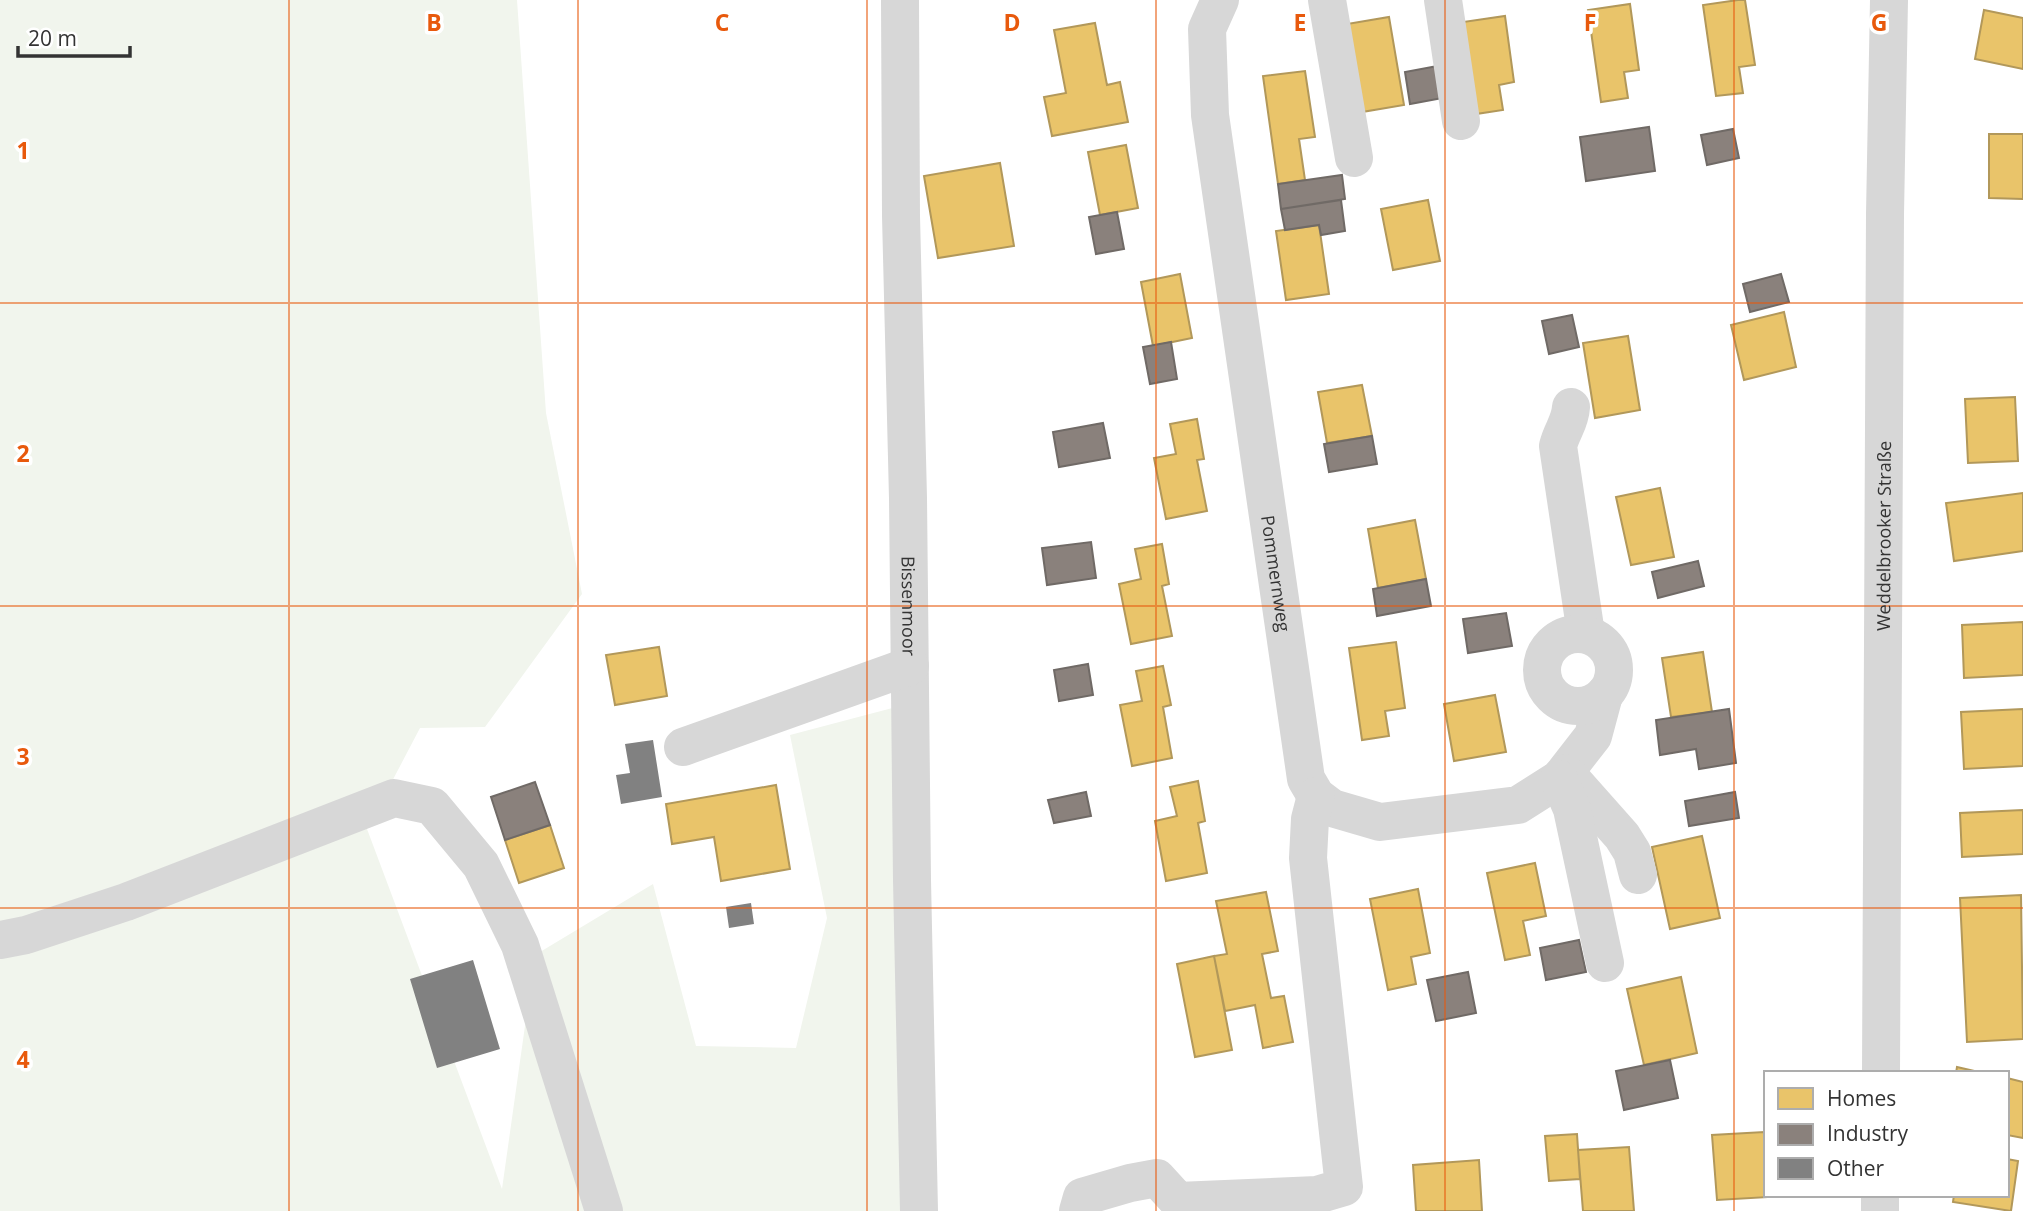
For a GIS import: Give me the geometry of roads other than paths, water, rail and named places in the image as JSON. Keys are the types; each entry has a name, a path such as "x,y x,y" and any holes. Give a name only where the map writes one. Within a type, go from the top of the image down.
{"street":[{"name":"Bissenmoor","path":"901,0 901,216 919,1211"},
{"name":"Pommernweg","path":"1220,0 1207,29 1210,115 1306,779 1316,796"},
{"path":"1327,0 1354,158"},
{"path":"1443,0 1461,121"},
{"name":"Weddelbrooker Straße","path":"1881,1071 1885,228 1889,0"},
{"path":"1571,407 1570,422 1562,432 1558,446 1586,634"},
{"path":"1079,1211 1082,1197 1157,1178 1178,1200 1317,1195 1344,1186 1308,858 1310,819 1316,796 1332,808 1380,822 1518,805 1562,775 1593,736 1604,695 1614,678 1612,659 1597,639 1586,634 1574,634 1552,645 1542,668 1549,691 1559,700 1582,706 1604,695"},
{"path":"683,747 910,666"},
{"path":"1562,775 1622,836 1632,852 1638,875"},
{"path":"1562,775 1572,809 1605,963"},
{"path":"0,940 26,935 126,902 394,798 432,806 481,865 520,945 604,1211"}]}
